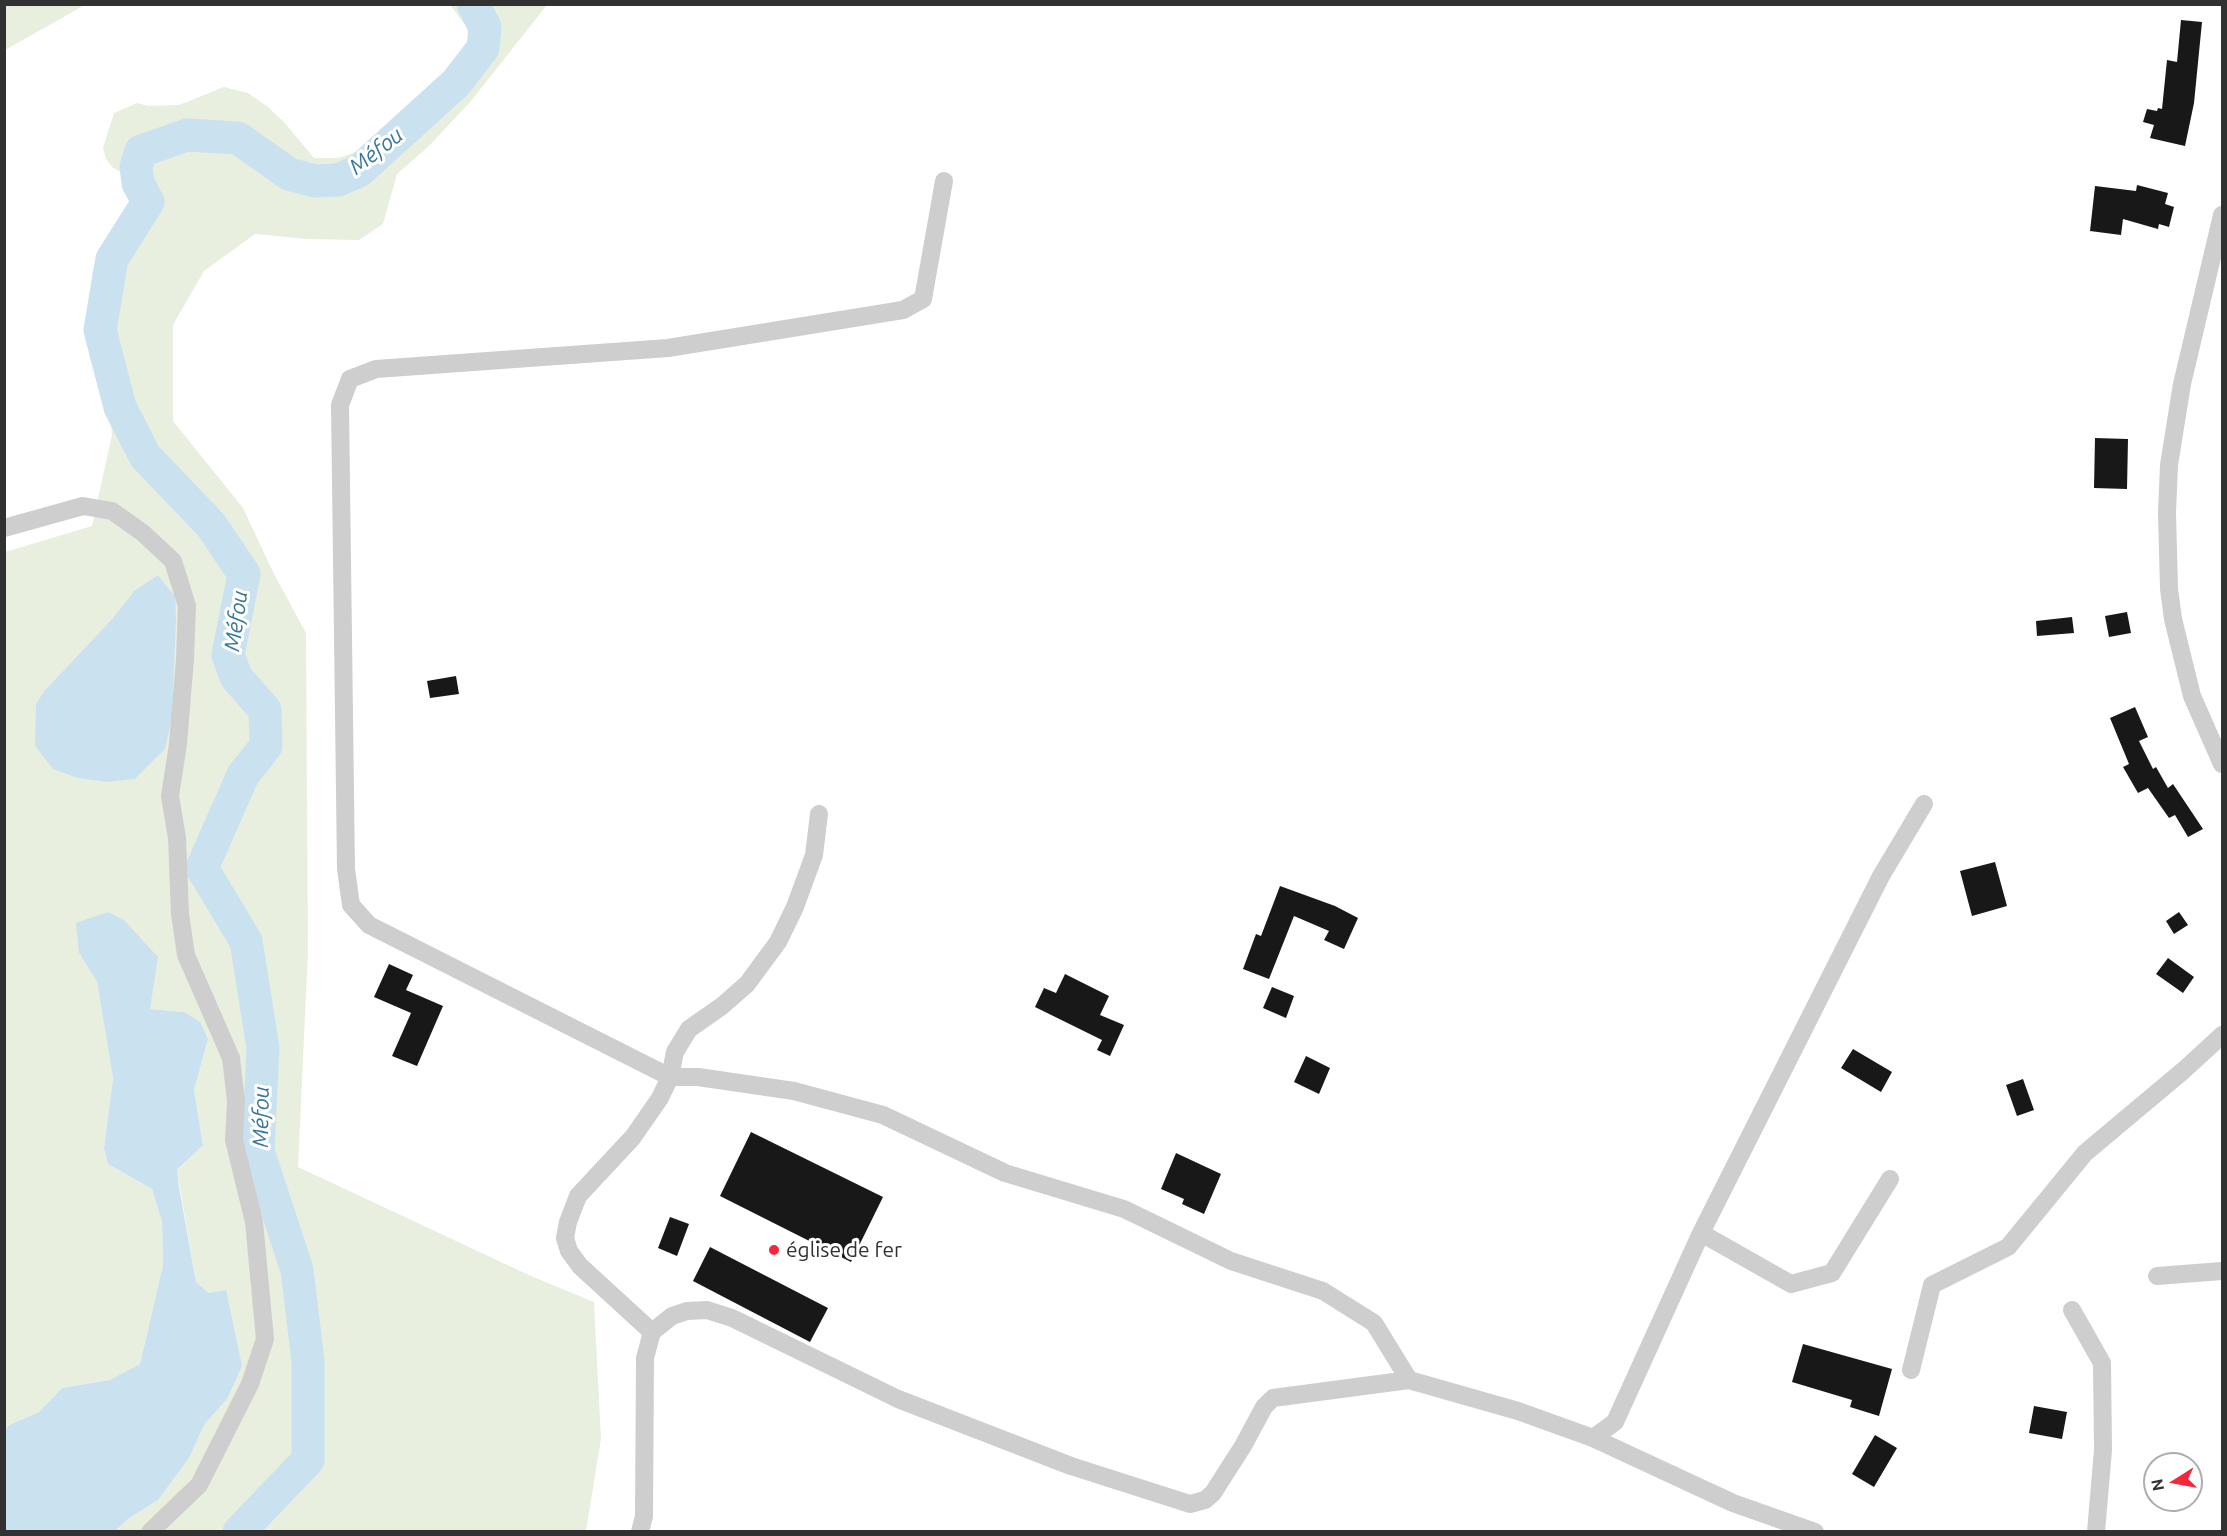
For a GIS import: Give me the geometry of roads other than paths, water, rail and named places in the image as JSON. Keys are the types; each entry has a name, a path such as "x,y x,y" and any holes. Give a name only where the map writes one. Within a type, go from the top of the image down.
{"street":[{"path":"945,181 923,299 903,310 668,348 376,369 350,379 340,405 346,869 351,905 369,924 670,1077 698,1077 794,1091 883,1115 1005,1173 1124,1209 1231,1262 1323,1291 1374,1323 1409,1380"},
{"path":"2223,215 2182,384 2169,465 2167,513 2169,589 2174,619 2192,696 2223,764"},
{"path":"4,528 83,506 112,511 143,533 173,561 187,606 182,701 170,796 177,838 180,914 186,955 231,1058 236,1101 234,1140 254,1222 265,1339 250,1383 200,1485 150,1532"},
{"path":"1593,1438 1615,1422 1701,1233 1881,876 1924,804"},
{"path":"652,1332 580,1266 569,1251 565,1238 568,1222 578,1196 633,1137 660,1098 670,1077 675,1052 689,1029 722,1006 747,984 778,942 795,907 814,855 819,814"},
{"path":"1911,1370 1932,1285 2008,1247 2085,1153 2223,1035"},
{"path":"1701,1233 1791,1284 1832,1273 1890,1179"},
{"path":"2157,1276 2223,1270"},
{"path":"640,1532 644,1516 645,1358 652,1332 672,1316 687,1311 707,1310 732,1318 898,1399 1071,1466 1191,1504 1205,1500 1213,1493 1243,1446 1264,1407 1274,1398 1409,1380 1518,1411 1593,1438 1733,1503 1815,1532"},
{"path":"2072,1310 2102,1363 2103,1450 2096,1532"}],"water":[{"path":"158,575 175,596 176,619 172,717 165,749 135,779 107,782 78,778 53,769 35,746 36,704 45,690 111,620 135,590"},
{"path":"108,912 124,920 158,957 150,1009 184,1012 200,1022 208,1039 194,1090 203,1145 177,1170 196,1282 209,1293 226,1290 242,1366 227,1399 204,1425 189,1458 158,1500 128,1519 115,1531 5,1531 5,1430 9,1425 39,1412 62,1388 110,1380 140,1364 163,1265 162,1222 152,1189 108,1164 104,1148 113,1078 97,982 79,953 76,923"}],"waterway":[{"name":"Méfou","path":"239,1532 308,1460 308,1361 297,1270 258,1151 263,1048 246,941 202,868 243,775 266,746 265,710 236,677 228,655 244,574 211,525 145,456 120,407 100,330 112,259 148,202 138,183 136,167 141,151 187,135 238,138 289,174 315,181 338,180 359,171 456,83 483,48 485,27 473,4"}],"place":[{"name":"église de fer","path":"774,1250"}]}
